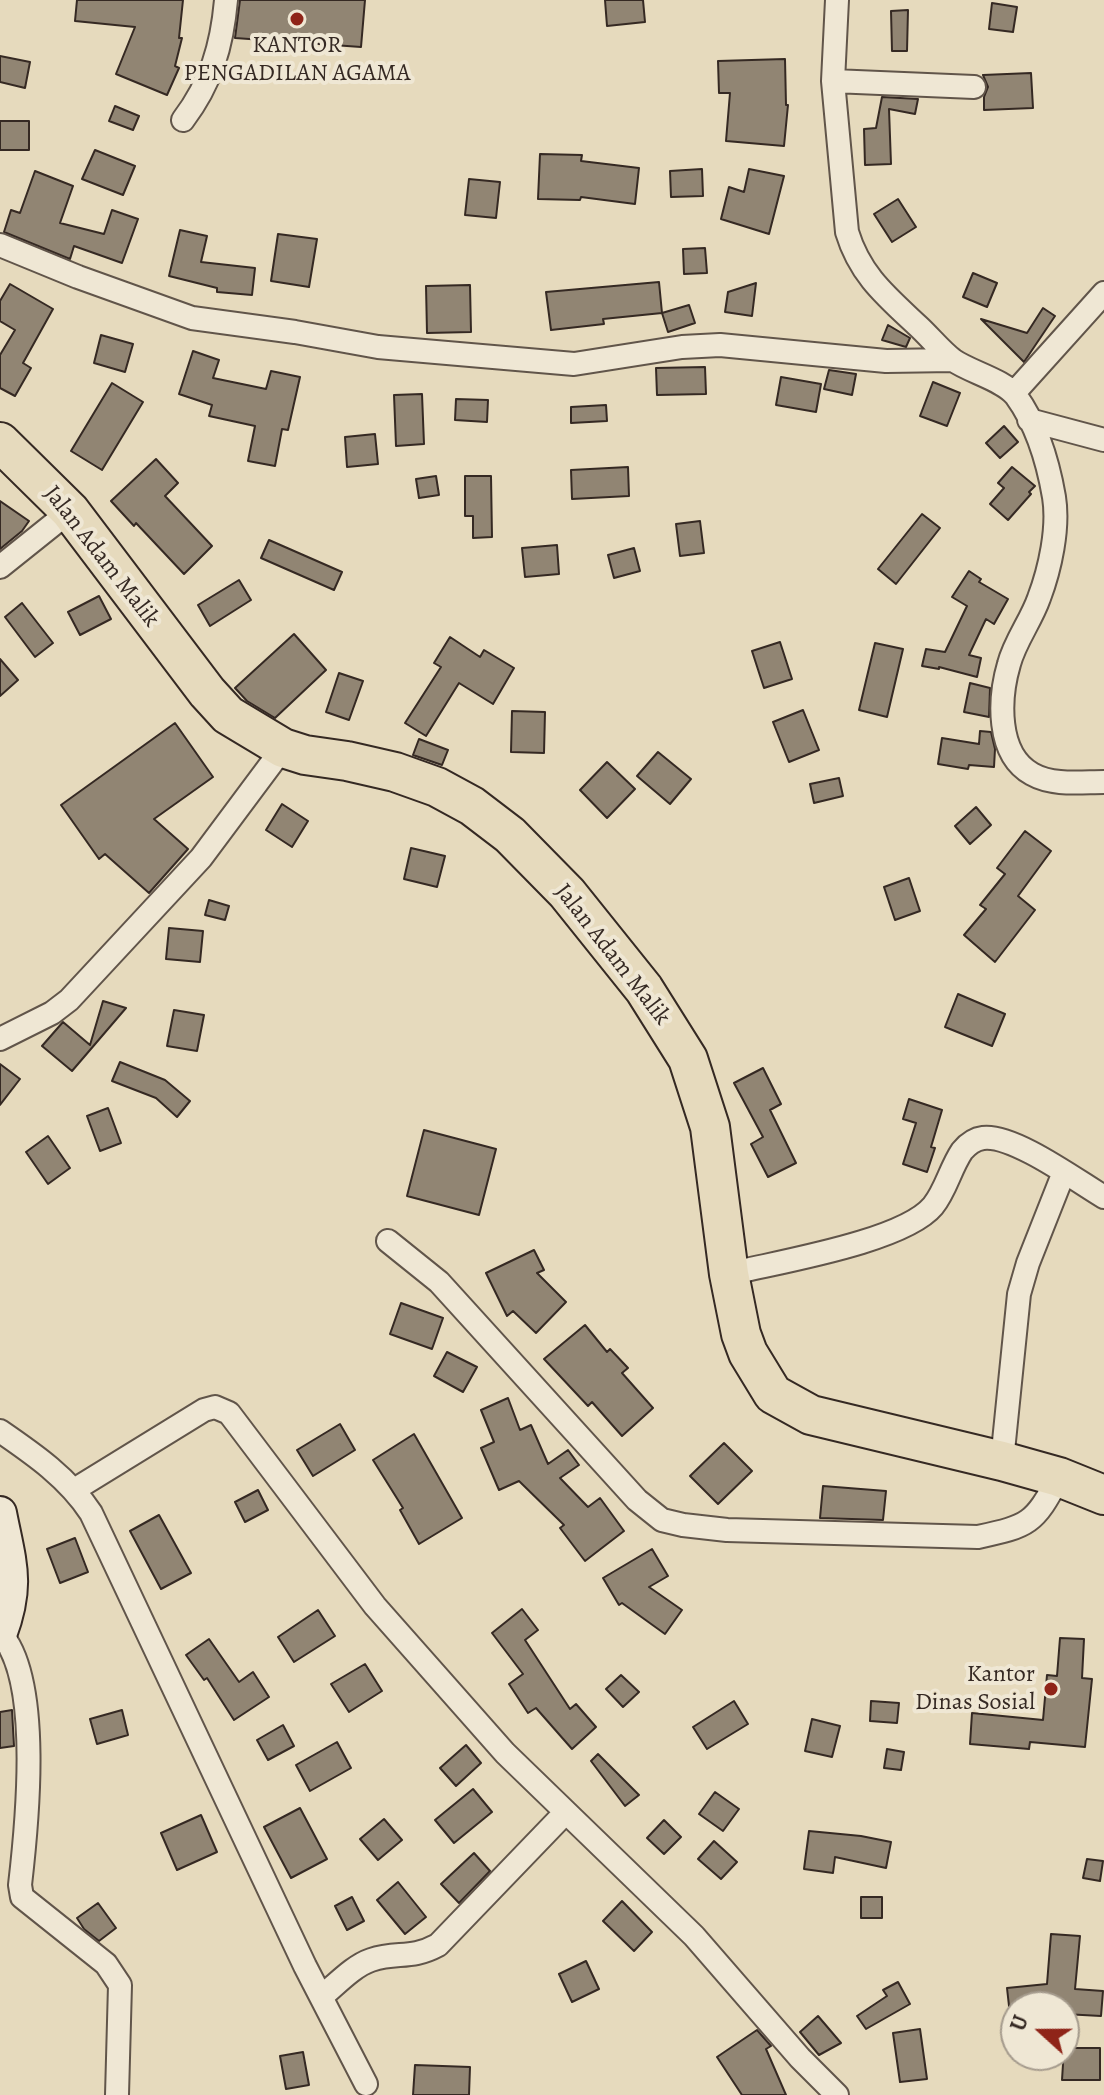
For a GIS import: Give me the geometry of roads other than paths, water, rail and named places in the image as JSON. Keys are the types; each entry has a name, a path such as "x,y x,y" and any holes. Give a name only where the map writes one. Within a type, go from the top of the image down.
{"highway":[{"name":"Jalan Adam Malik","path":"0,442 70,511 207,692 228,715 283,748 395,772 437,787 472,806 510,835 567,893 644,989 688,1059 710,1127 729,1274 741,1334 748,1353 773,1394 825,1419 1002,1461 1059,1477 1104,1495"}],"main road":[{"path":"0,1513 13,1576 12,1597 0,1634"}],"street":[{"path":"183,120 198,100 214,68 223,33 226,0"},
{"path":"837,0 833,81 847,232 852,247 871,281 953,360 1014,393 1040,440 1048,469 1055,501 1048,564 1039,598 1009,662 1002,697 1002,724 1013,754 1032,774 1060,782 1104,782"},
{"path":"833,81 974,87"},
{"path":"0,245 192,318 378,347 574,364 682,347 720,345 886,361 953,360"},
{"path":"1014,393 1104,293"},
{"path":"1029,420 1104,440"},
{"path":"0,567 70,511"},
{"path":"0,1039 52,1013 69,1000 201,858 283,748"},
{"path":"729,1274 868,1240 916,1220 932,1206 962,1151 982,1138 1016,1144 1104,1197"},
{"path":"1002,1461 1019,1294 1064,1172"},
{"path":"388,1241 439,1282 637,1500 662,1520 727,1530 978,1537 1014,1530 1030,1522 1043,1507 1059,1477"},
{"path":"74,1490 204,1410 215,1407 229,1413 375,1606 505,1753 694,1936 800,2058 837,2095"},
{"path":"0,1431 55,1470 91,1513 321,1997 366,2084"},
{"path":"0,1634 11,1647 17,1663 27,1733 28,1810 20,1885 22,1897 106,1964 120,1985 117,2095"},
{"path":"321,1997 368,1960 390,1955 421,1954 438,1945 565,1813"}],"place":[{"name":"KANTOR PENGADILAN AGAMA","path":"297,19"},
{"name":"Kantor Dinas Sosial","path":"1051,1689"}]}
